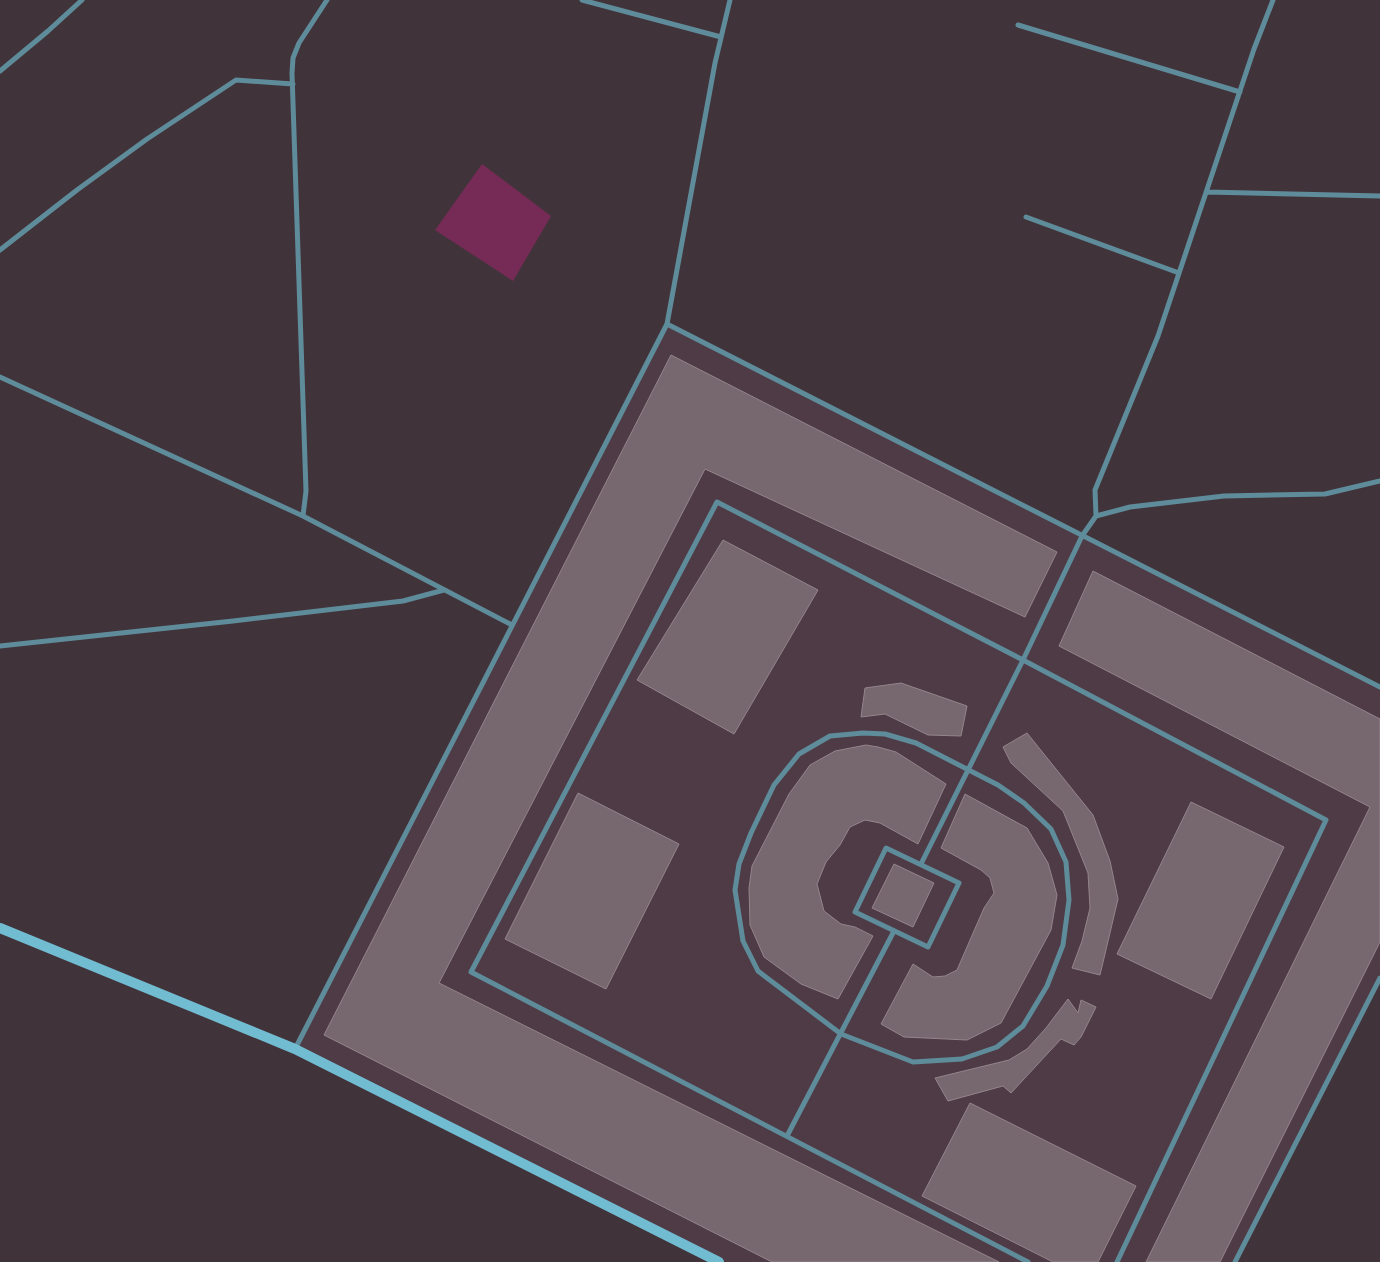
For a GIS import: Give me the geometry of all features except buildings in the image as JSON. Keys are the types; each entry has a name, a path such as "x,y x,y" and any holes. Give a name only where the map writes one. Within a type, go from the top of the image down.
{"street":[{"path":"0,71 82,0"},
{"path":"303,516 306,491 293,58 299,42 327,0"},
{"path":"582,0 721,38"},
{"path":"295,1048 667,324 715,63 730,0"},
{"path":"921,864 1023,660 1082,536 1096,516 1095,490 1158,336 1273,0"},
{"path":"1018,25 1240,92"},
{"path":"0,250 147,139 236,80 293,84"},
{"path":"1206,192 1380,196"},
{"path":"1026,217 1179,273"},
{"path":"667,324 1380,687"},
{"path":"0,377 303,516 512,625"},
{"path":"1096,516 1130,507 1224,496 1325,494 1380,481"},
{"path":"1028,1262 471,972 717,502 1023,660 1326,820 1117,1262"},
{"path":"0,646 233,621 403,600 444,590"},
{"path":"863,733 885,734 916,743 967,771 998,785 1024,803 1052,829 1066,862 1069,900 1063,945 1047,986 1024,1026 997,1047 962,1059 913,1062 841,1034 758,971 743,941 735,890 739,864 751,833 774,785 799,754 830,736 863,733"},
{"path":"886,848 921,864 959,883 928,947 855,912 886,848"},
{"path":"0,928 295,1048 719,1262"},
{"path":"787,1136 894,931"},
{"path":"1235,1262 1380,978"}],"shaded area":[{"path":"482,164 551,216 513,281 435,230"},
{"path":"668,327 1380,689 1380,973 1232,1262 726,1262 298,1047"}]}
